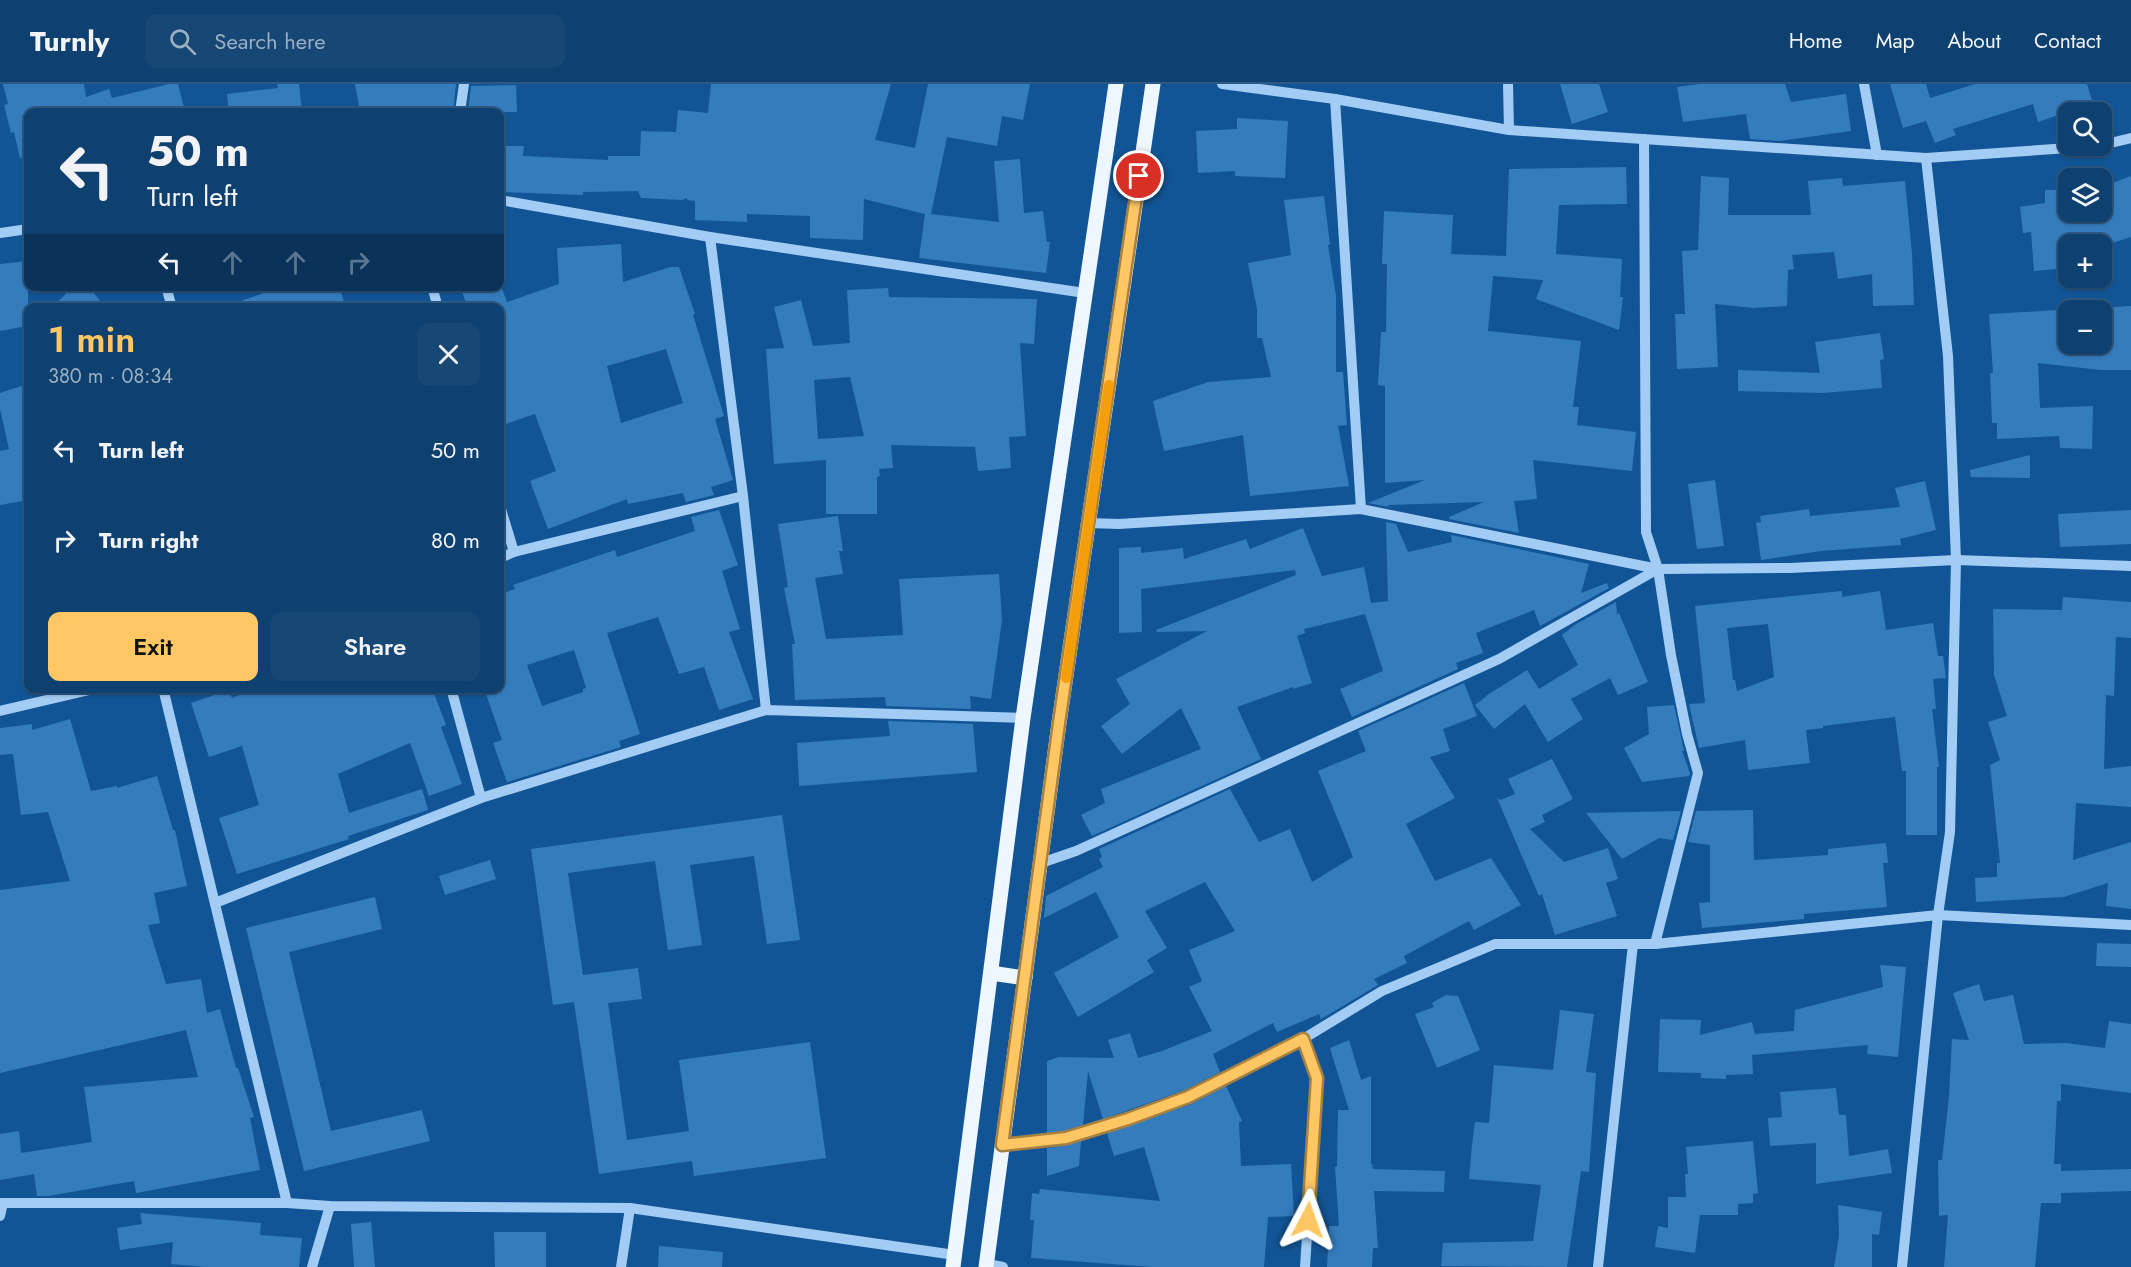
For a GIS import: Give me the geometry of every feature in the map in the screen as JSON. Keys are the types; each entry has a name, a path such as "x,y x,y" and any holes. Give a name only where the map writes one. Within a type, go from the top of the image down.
{"main road":[{"path":"954,1261 1023,718 1116,84"},
{"path":"986,1265 1088,523 1153,84"},
{"path":"991,974 1025,978"}],"street":[{"path":"461,108 464,84"},
{"path":"1222,84 1335,99 1509,130 1926,158 2058,148"},
{"path":"1508,84 1509,130"},
{"path":"1864,84 1877,155"},
{"path":"1335,99 1361,509"},
{"path":"2112,142 2131,138"},
{"path":"1644,139 1646,532 1658,569 1671,655 1687,734 1698,773 1655,944"},
{"path":"1902,1267 1938,915 1950,832 1956,560 1948,356 1926,158"},
{"path":"504,201 710,237 1085,293"},
{"path":"0,233 24,230"},
{"path":"710,237 743,496 766,710"},
{"path":"504,556 743,496"},
{"path":"1088,523 1119,524 1361,509 1658,569 1790,568 1956,560 2131,566"},
{"path":"504,519 514,552"},
{"path":"1041,862 1076,851 1499,659 1658,569"},
{"path":"0,711 77,693"},
{"path":"164,693 287,1203"},
{"path":"452,693 481,798"},
{"path":"215,903 481,798 766,710 1023,718"},
{"path":"1002,1145 1066,1138 1188,1097 1303,1039 1382,991 1495,944 1655,944 1938,915 2131,925"},
{"path":"1598,1267 1633,945"},
{"path":"1303,1039 1317,1078 1305,1267"},
{"path":"0,1216 2,1203 287,1203 330,1206 630,1208 954,1261"},
{"path":"312,1267 330,1206"},
{"path":"621,1267 630,1208"},
{"path":"986,1265 1003,1267"}],"building":[{"path":"3,84 84,84 86,97 109,89 112,98 169,84 178,84 184,108 24,108 24,158 20,158 4,105 8,104"},
{"path":"277,84 299,84 302,108 229,108 227,94 278,88"},
{"path":"355,84 456,84 453,108 359,108"},
{"path":"711,84 891,84 875,140 915,148 928,84 1030,84 1023,120 1002,116 997,146 947,137 931,214 999,222 994,161 1020,159 1024,213 1043,211 1047,242 1050,242 1046,273 919,258 925,214 864,199 863,240 810,238 810,216 747,214 747,222 695,220 695,201 687,200 687,198 682,200 641,198 638,191 583,192 583,195 504,192 504,146 524,146 523,156 608,160 608,156 640,156 641,131 676,132 678,110 708,113"},
{"path":"1560,84 1599,84 1608,112 1572,124"},
{"path":"1700,84 1785,84 1791,102 1846,94 1851,131 1780,141 1750,139 1746,114 1683,122 1677,87"},
{"path":"1890,84 1926,84 1930,98 1975,84 2087,84 2093,102 2058,102 2058,115 2038,122 2033,104 1953,129 1956,135 1935,143 1926,121 1903,128"},
{"path":"516,85 517,112 504,112 504,108 468,108 471,86"},
{"path":"1237,118 1288,121 1285,178 1235,176 1235,171 1198,173 1196,131 1237,129"},
{"path":"1626,167 1627,204 1559,205 1556,254 1622,259 1620,297 1623,297 1619,330 1536,299 1543,280 1493,276 1488,331 1581,341 1573,407 1579,407 1577,425 1636,432 1632,471 1533,460 1537,499 1514,501 1519,533 1449,519 1484,502 1388,505 1389,507 1368,503 1425,480 1385,483 1385,386 1378,385 1381,332 1386,332 1387,264 1382,264 1384,211 1453,215 1451,254 1506,256 1509,169"},
{"path":"1701,176 1729,178 1728,215 1811,215 1808,181 1842,178 1843,186 1905,181 1914,305 1873,306 1872,274 1838,279 1834,252 1792,255 1794,269 1788,270 1787,306 1753,308 1715,304 1718,367 1677,369 1675,314 1685,314 1682,251 1698,250"},
{"path":"2131,176 2131,237 2112,243 2112,234 2058,234 2058,269 2034,271 2031,232 2023,233 2020,207 2045,203 2045,190 2058,190 2058,222 2112,222 2112,183"},
{"path":"1324,196 1330,245 1328,245 1336,296 1336,372 1343,372 1347,425 1338,426 1349,486 1250,496 1243,435 1164,451 1153,401 1208,382 1271,377 1262,338 1257,338 1257,309 1248,263 1291,255 1284,200"},
{"path":"621,244 623,282 670,267 679,267 724,416 715,419 733,480 711,487 714,495 686,502 683,493 628,504 627,499 548,529 530,481 556,471 535,414 504,425 504,303 466,303 462,291 503,291 507,302 559,284 557,248","holes":["666,349 683,403 621,423 607,366"]},
{"path":"24,261 24,291 28,291 28,303 24,303 24,327 0,331 0,264"},
{"path":"888,288 889,297 1037,299 1034,344 1020,343 1026,436 1009,437 1011,468 978,471 975,447 891,445 893,468 879,469 880,476 877,477 877,514 826,514 826,460 774,464 766,349 784,348 774,307 801,300 813,346 850,343 847,290","holes":["850,377 864,436 818,439 814,380"]},
{"path":"69,291 92,291 102,303 56,303"},
{"path":"270,291 341,291 344,303 235,303"},
{"path":"2131,306 2131,370 2101,370 2038,363 2040,408 2093,406 2092,449 2060,448 2059,436 1997,439 1997,423 1992,423 1990,373 1993,373 1989,314 2058,310 2058,354 2112,354 2112,307"},
{"path":"1880,333 1884,359 1880,360 1882,388 1823,393 1738,391 1738,370 1820,373 1815,342"},
{"path":"24,385 24,501 0,505 0,451 9,449 0,409 0,393"},
{"path":"2030,455 2030,478 1971,477 1970,470"},
{"path":"1715,480 1724,546 1697,549 1688,484"},
{"path":"1925,481 1936,530 1900,539 1901,545 1821,551 1761,560 1756,523 1761,522 1760,516 1809,509 1810,516 1900,507 1895,488"},
{"path":"719,510 738,565 722,571 740,629 729,632 753,699 719,710 704,667 679,674 658,617 607,633 640,734 619,741 621,747 507,782 493,743 502,740 486,693 504,693 504,593 515,589 513,585 615,550 617,557 695,531 691,517","holes":["574,650 586,688 583,692 542,706 527,665"]},
{"path":"2131,510 2131,544 2060,547 2058,514"},
{"path":"838,516 843,551 839,551 843,574 815,578 826,639 903,635 899,579 999,574 1002,620 991,699 970,696 971,709 886,706 885,697 795,700 792,644 795,644 784,588 788,587 778,524"},
{"path":"1386,522 1396,524 1408,552 1452,542 1451,535 1589,564 1581,593 1607,583 1609,588 1540,626 1534,610 1476,633 1483,653 1456,663 1458,669 1352,717 1340,689 1383,671 1365,614 1304,629 1305,633 1297,636 1312,683 1293,689 1293,687 1237,707 1261,759 1092,836 1081,815 1105,803 1101,789 1201,749 1181,708 1122,754 1101,726 1130,704 1116,679 1207,631 1157,632 1156,630 1296,575 1295,570 1141,589 1142,632 1119,633 1119,548 1141,547 1141,553 1183,548 1184,559 1246,539 1250,549 1303,528 1322,576 1364,567 1371,603 1388,601"},
{"path":"1842,591 1842,597 1880,591 1886,630 1933,623 1938,656 1943,656 1946,678 1933,679 1936,709 1932,709 1939,767 1937,767 1937,835 1906,835 1906,771 1902,771 1895,717 1806,730 1810,763 1748,770 1745,740 1699,748 1689,704 1705,703 1695,606","holes":["1768,624 1774,677 1737,691 1735,680 1733,680 1727,628"]},
{"path":"2063,597 2131,602 2131,638 2116,637 2114,696 2106,695 2104,769 2131,766 2131,807 2076,803 2073,860 2131,842 2131,909 2106,906 2108,883 2064,897 1976,902 1975,878 1997,877 1997,863 2000,863 1990,765 2000,760 1988,722 2007,716 1994,675 1993,609 2062,610"},
{"path":"1616,602 1617,614 1619,613 1648,682 1618,695 1610,678 1571,699 1583,719 1548,742 1525,704 1494,729 1475,705 1527,670 1539,689 1578,665 1562,635 1576,624"},
{"path":"1464,683 1477,716 1443,729 1450,751 1430,757 1455,798 1406,824 1435,881 1491,858 1521,905 1474,930 1469,921 1404,956 1407,963 1374,979 1378,985 1321,1019 1319,1014 1277,1032 1273,1023 1213,1054 1220,1072 1185,1090 1103,1119 1088,1071 1083,1125 1047,1133 1047,1061 1059,1057 1114,1058 1108,1040 1130,1033 1138,1058 1212,1031 1189,987 1202,981 1189,950 1235,931 1205,882 1145,911 1167,948 1147,960 1154,972 1078,1017 1054,973 1119,937 1096,892 1044,918 1046,896 1103,867 1099,859 1102,857 1099,849 1230,789 1259,842 1290,829 1312,882 1353,857 1318,771 1366,751 1358,731"},
{"path":"220,693 230,693 232,698 244,693 434,693 446,725 441,727 462,784 429,796 410,743 338,774 349,813 422,789 428,810 348,836 349,839 237,874 219,818 259,805 242,746 209,757 191,703"},
{"path":"1674,705 1689,776 1642,782 1624,748 1649,734 1647,707"},
{"path":"70,719 91,791 117,786 117,788 157,776 173,830 175,830 187,886 154,893 160,923 148,925 166,984 201,979 207,1013 220,1009 236,1068 238,1068 254,1117 250,1118 260,1170 136,1193 134,1181 37,1196 34,1174 0,1180 0,1134 19,1131 21,1153 92,1142 84,1087 198,1077 186,1030 0,1073 0,890 70,881 48,812 21,815 13,754 0,755 0,728 32,724 32,730"},
{"path":"888,721 973,724 977,772 799,786 797,743 890,736"},
{"path":"1552,759 1573,799 1542,815 1545,822 1530,829 1564,862 1608,848 1618,879 1606,883 1617,916 1555,935 1542,894 1539,896 1497,798 1500,800 1515,794 1508,779"},
{"path":"1753,810 1754,860 1828,855 1828,849 1886,843 1888,863 1883,863 1887,907 1804,914 1804,919 1702,928 1699,903 1710,902 1710,845 1688,842 1696,811"},
{"path":"1681,811 1673,840 1659,838 1622,859 1586,813"},
{"path":"782,815 800,940 767,944 754,856 690,865 702,945 668,950 655,861 568,873 583,975 638,968 642,999 608,1003 627,1140 689,1131 679,1060 810,1042 826,1158 694,1176 692,1161 599,1174 574,1002 553,1005 531,849"},
{"path":"490,860 496,879 445,895 439,876"},
{"path":"375,897 382,929 289,952 331,1131 422,1110 430,1141 304,1171 246,928"},
{"path":"2097,943 2131,944 2131,967 2096,966"},
{"path":"1880,965 1906,967 1898,1057 1867,1054 1868,1045 1752,1055 1753,1074 1726,1075 1726,1079 1701,1078 1701,1073 1658,1072 1660,1019 1701,1020 1700,1035 1752,1022 1755,1034 1794,1031 1795,1010 1883,987"},
{"path":"1979,984 1984,1001 2013,995 2024,1044 2066,1043 2105,1048 2109,1021 2131,1024 2131,1093 2061,1084 2061,1101 2057,1101 2054,1164 2061,1164 2061,1171 2131,1169 2131,1191 2061,1193 2061,1203 2041,1203 2035,1267 1944,1267 1948,1215 1939,1216 1938,1160 1942,1160 1952,1039 1969,1040 1953,993"},
{"path":"1446,995 1458,996 1480,1050 1437,1068 1415,1014 1434,1007 1432,1003"},
{"path":"1560,1010 1594,1014 1586,1072 1596,1073 1589,1172 1581,1171 1567,1267 1441,1266 1443,1243 1533,1241 1541,1185 1469,1179 1472,1145 1475,1122 1489,1123 1494,1065 1553,1070"},
{"path":"1349,1040 1361,1080 1371,1076 1371,1164 1373,1169 1445,1171 1444,1192 1374,1191 1378,1248 1373,1248 1372,1267 1327,1267 1329,1226 1339,1226 1335,1167 1337,1166 1338,1110 1349,1110 1330,1048"},
{"path":"1226,1086 1242,1121 1239,1122 1241,1166 1291,1164 1294,1216 1268,1217 1264,1267 1152,1267 1031,1258 1034,1220 1030,1220 1032,1193 1039,1194 1040,1189 1160,1201 1144,1147 1114,1156 1107,1133 1191,1104"},
{"path":"1836,1088 1839,1115 1846,1115 1849,1156 1888,1149 1892,1173 1816,1184 1816,1143 1770,1146 1768,1118 1782,1117 1780,1092"},
{"path":"1081,1141 1079,1166 1047,1176 1047,1148"},
{"path":"1753,1141 1758,1193 1753,1194 1753,1203 1738,1204 1738,1215 1700,1215 1695,1253 1655,1247 1658,1226 1668,1228 1668,1197 1686,1197 1685,1174 1688,1174 1686,1147"},
{"path":"1838,1205 1882,1212 1879,1235 1872,1234 1872,1267 1834,1267 1839,1236"},
{"path":"140,1213 261,1223 260,1235 302,1238 299,1267 205,1267 171,1264 173,1242 120,1250 117,1228 142,1224"},
{"path":"371,1222 375,1267 354,1267 351,1224"},
{"path":"494,1232 546,1232 546,1267 495,1267"},
{"path":"659,1246 723,1252 722,1267 658,1267"}],"slow traffic":[{"path":"1066,678 1109,385"}],"route":[{"path":"1139,176 1059,723 1002,1145 1066,1138 1128,1119 1188,1097 1303,1039 1317,1078 1308,1220"}]}
